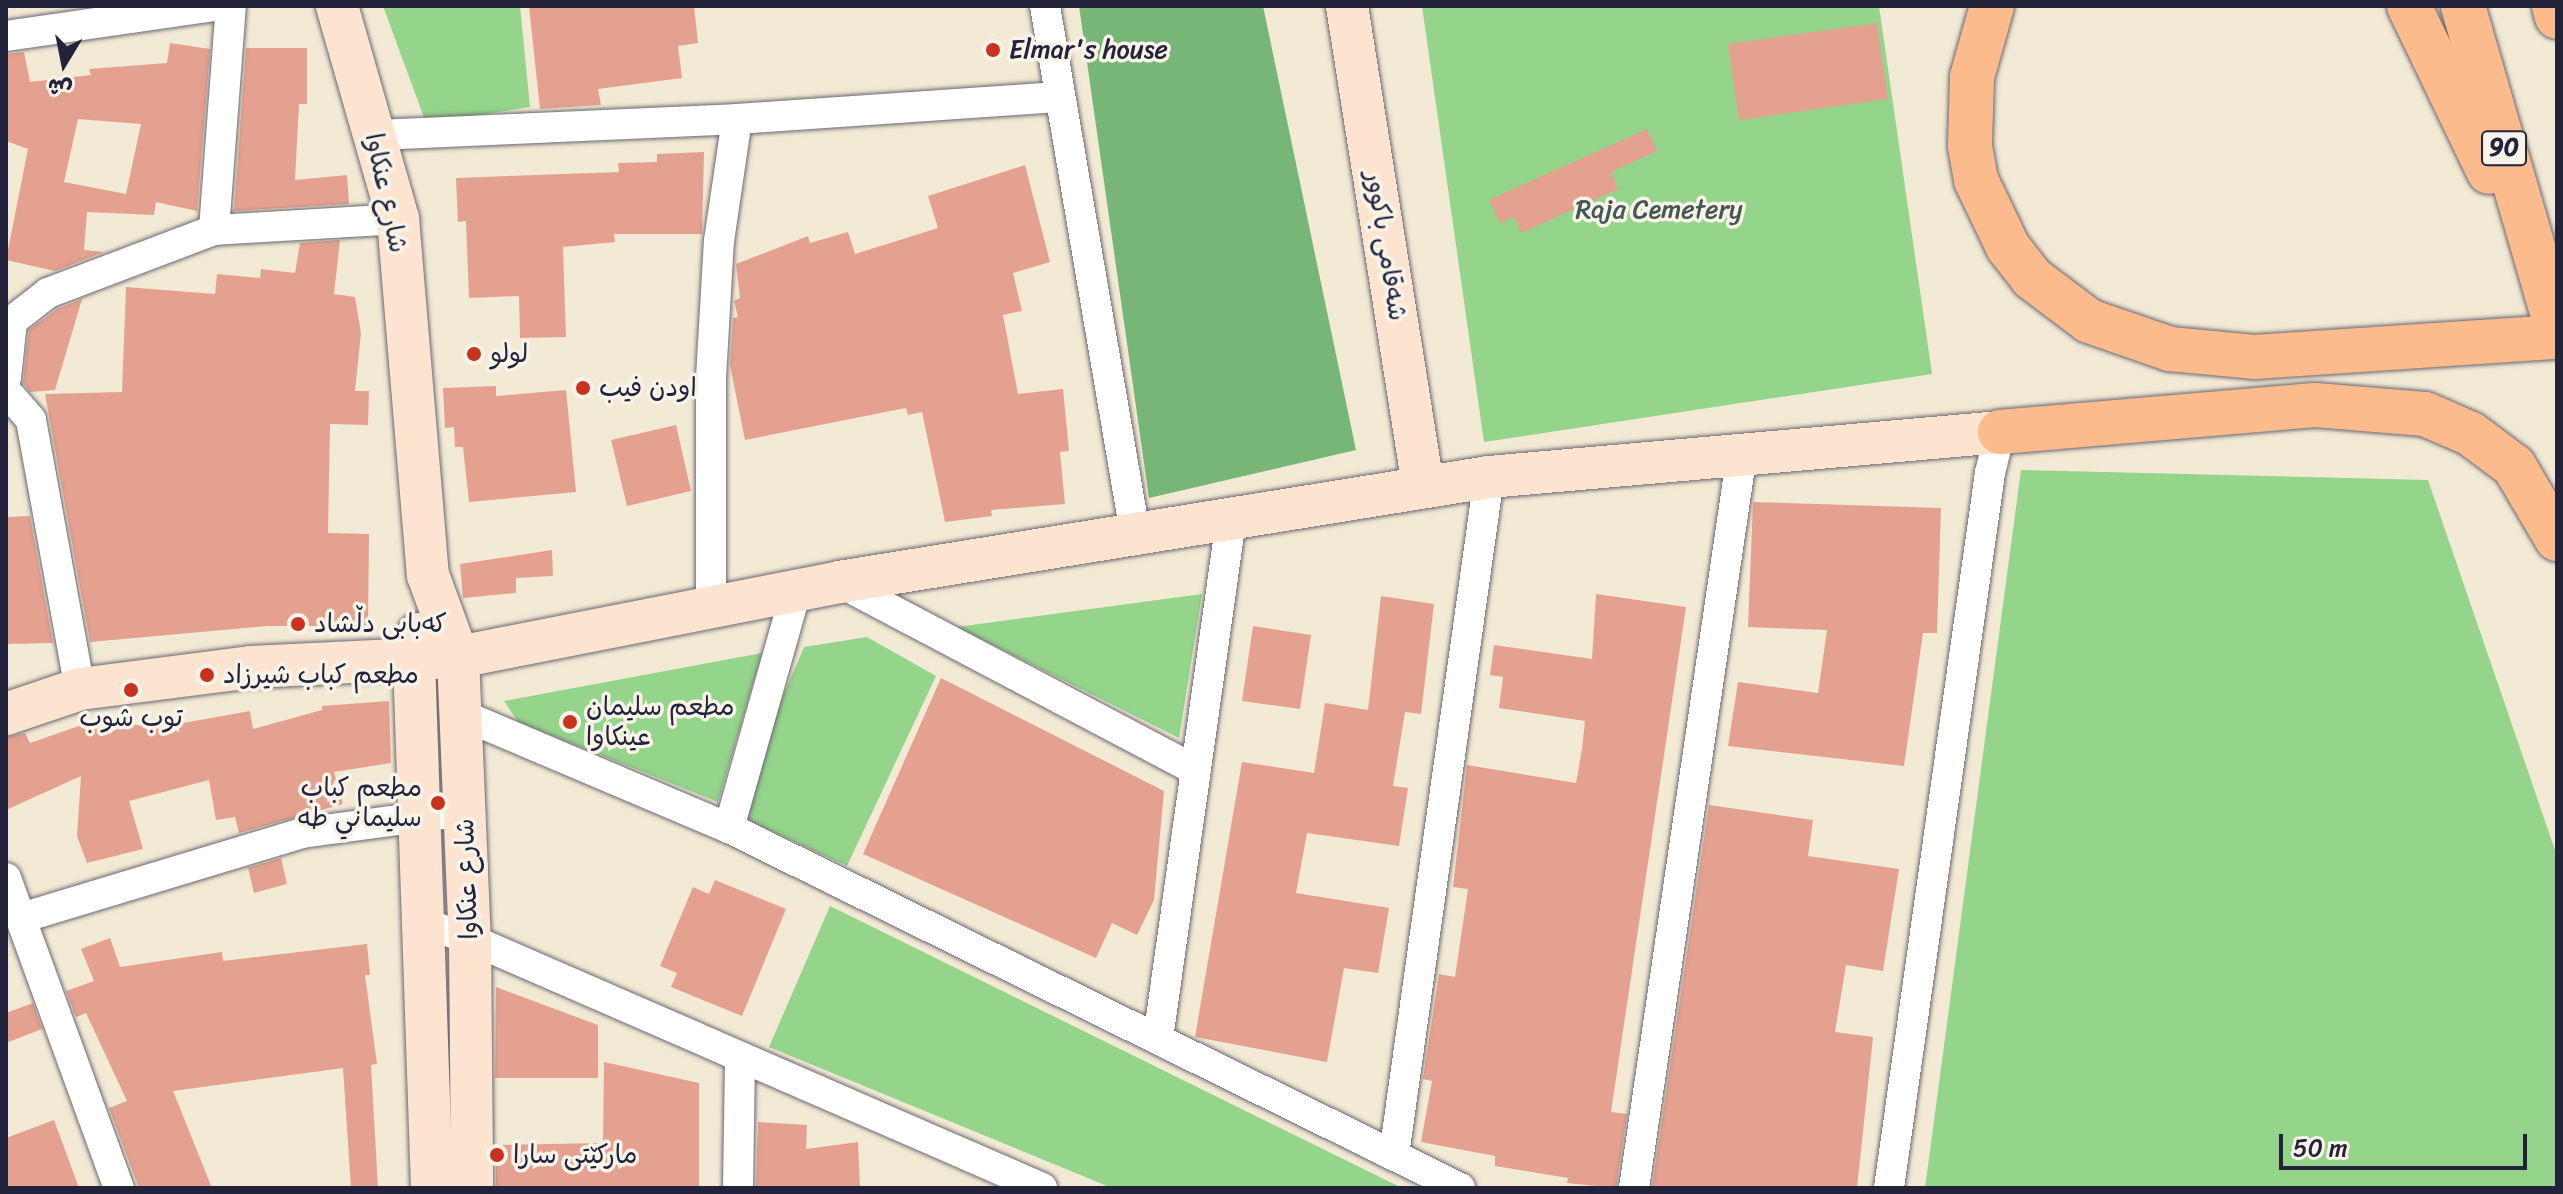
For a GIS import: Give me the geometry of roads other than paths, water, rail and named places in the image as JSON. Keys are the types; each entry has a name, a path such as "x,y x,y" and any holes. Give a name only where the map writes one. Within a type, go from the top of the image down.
{"highway":[{"path":"1992,6 1972,77 1970,146 1976,180 2008,247 2049,293 2089,321 2170,349 2254,357 2557,337"},
{"path":"2409,6 2551,310"},
{"name":"90","path":"2463,6 2551,310"},
{"path":"2000,432 2315,405 2425,414 2471,434 2514,466 2535,493 2557,539"}],"street":[{"path":"6,36 214,6"},
{"path":"214,230 231,6"},
{"name":"شارع عنكاوا","path":"337,6 398,219 428,575 414,660 432,1188"},
{"path":"1045,6 1058,97 1135,533"},
{"name":"شەقامی باکوور","path":"1347,6 1423,487"},
{"path":"375,135 737,119 1058,97"},
{"path":"711,609 711,378 719,241 737,119"},
{"path":"6,378 12,321 48,293 214,230 398,219"},
{"path":"6,391 31,420 80,689"},
{"path":"6,714 80,689 251,667 458,657 839,582 1489,477 2000,432 1990,473 1889,1188"},
{"path":"1634,1188 1742,453"},
{"path":"1394,1155 1489,477"},
{"path":"1158,1039 1231,520"},
{"name":"شارع عنكاوا","path":"428,575 458,657 470,939 472,1188"},
{"path":"839,582 1196,770"},
{"path":"729,828 796,592"},
{"path":"460,714 729,828 1460,1188"},
{"path":"21,918 302,833 464,811"},
{"path":"6,878 119,1188"},
{"path":"423,923 470,939 740,1057 986,1177 1042,1188"},
{"path":"738,1188 740,1057"}],"place":[{"name":"Elmar's house","path":"993,50"},
{"name":"لولو","path":"474,354"},
{"name":"اودن فيب","path":"583,388"},
{"name":"کەبابی دڵشاد","path":"298,624"},
{"name":"مطعم كباب شيرزاد","path":"207,675"},
{"name":"توب شوب","path":"131,690"},
{"name":"مطعم سليمان عينكاوا","path":"570,722"},
{"name":"مطعم كباب سليماني طه","path":"438,803"},
{"name":"مارکێتی سارا","path":"497,1155"}],"park label":[{"name":"Raja Cemetery","path":"1659,210"}]}
